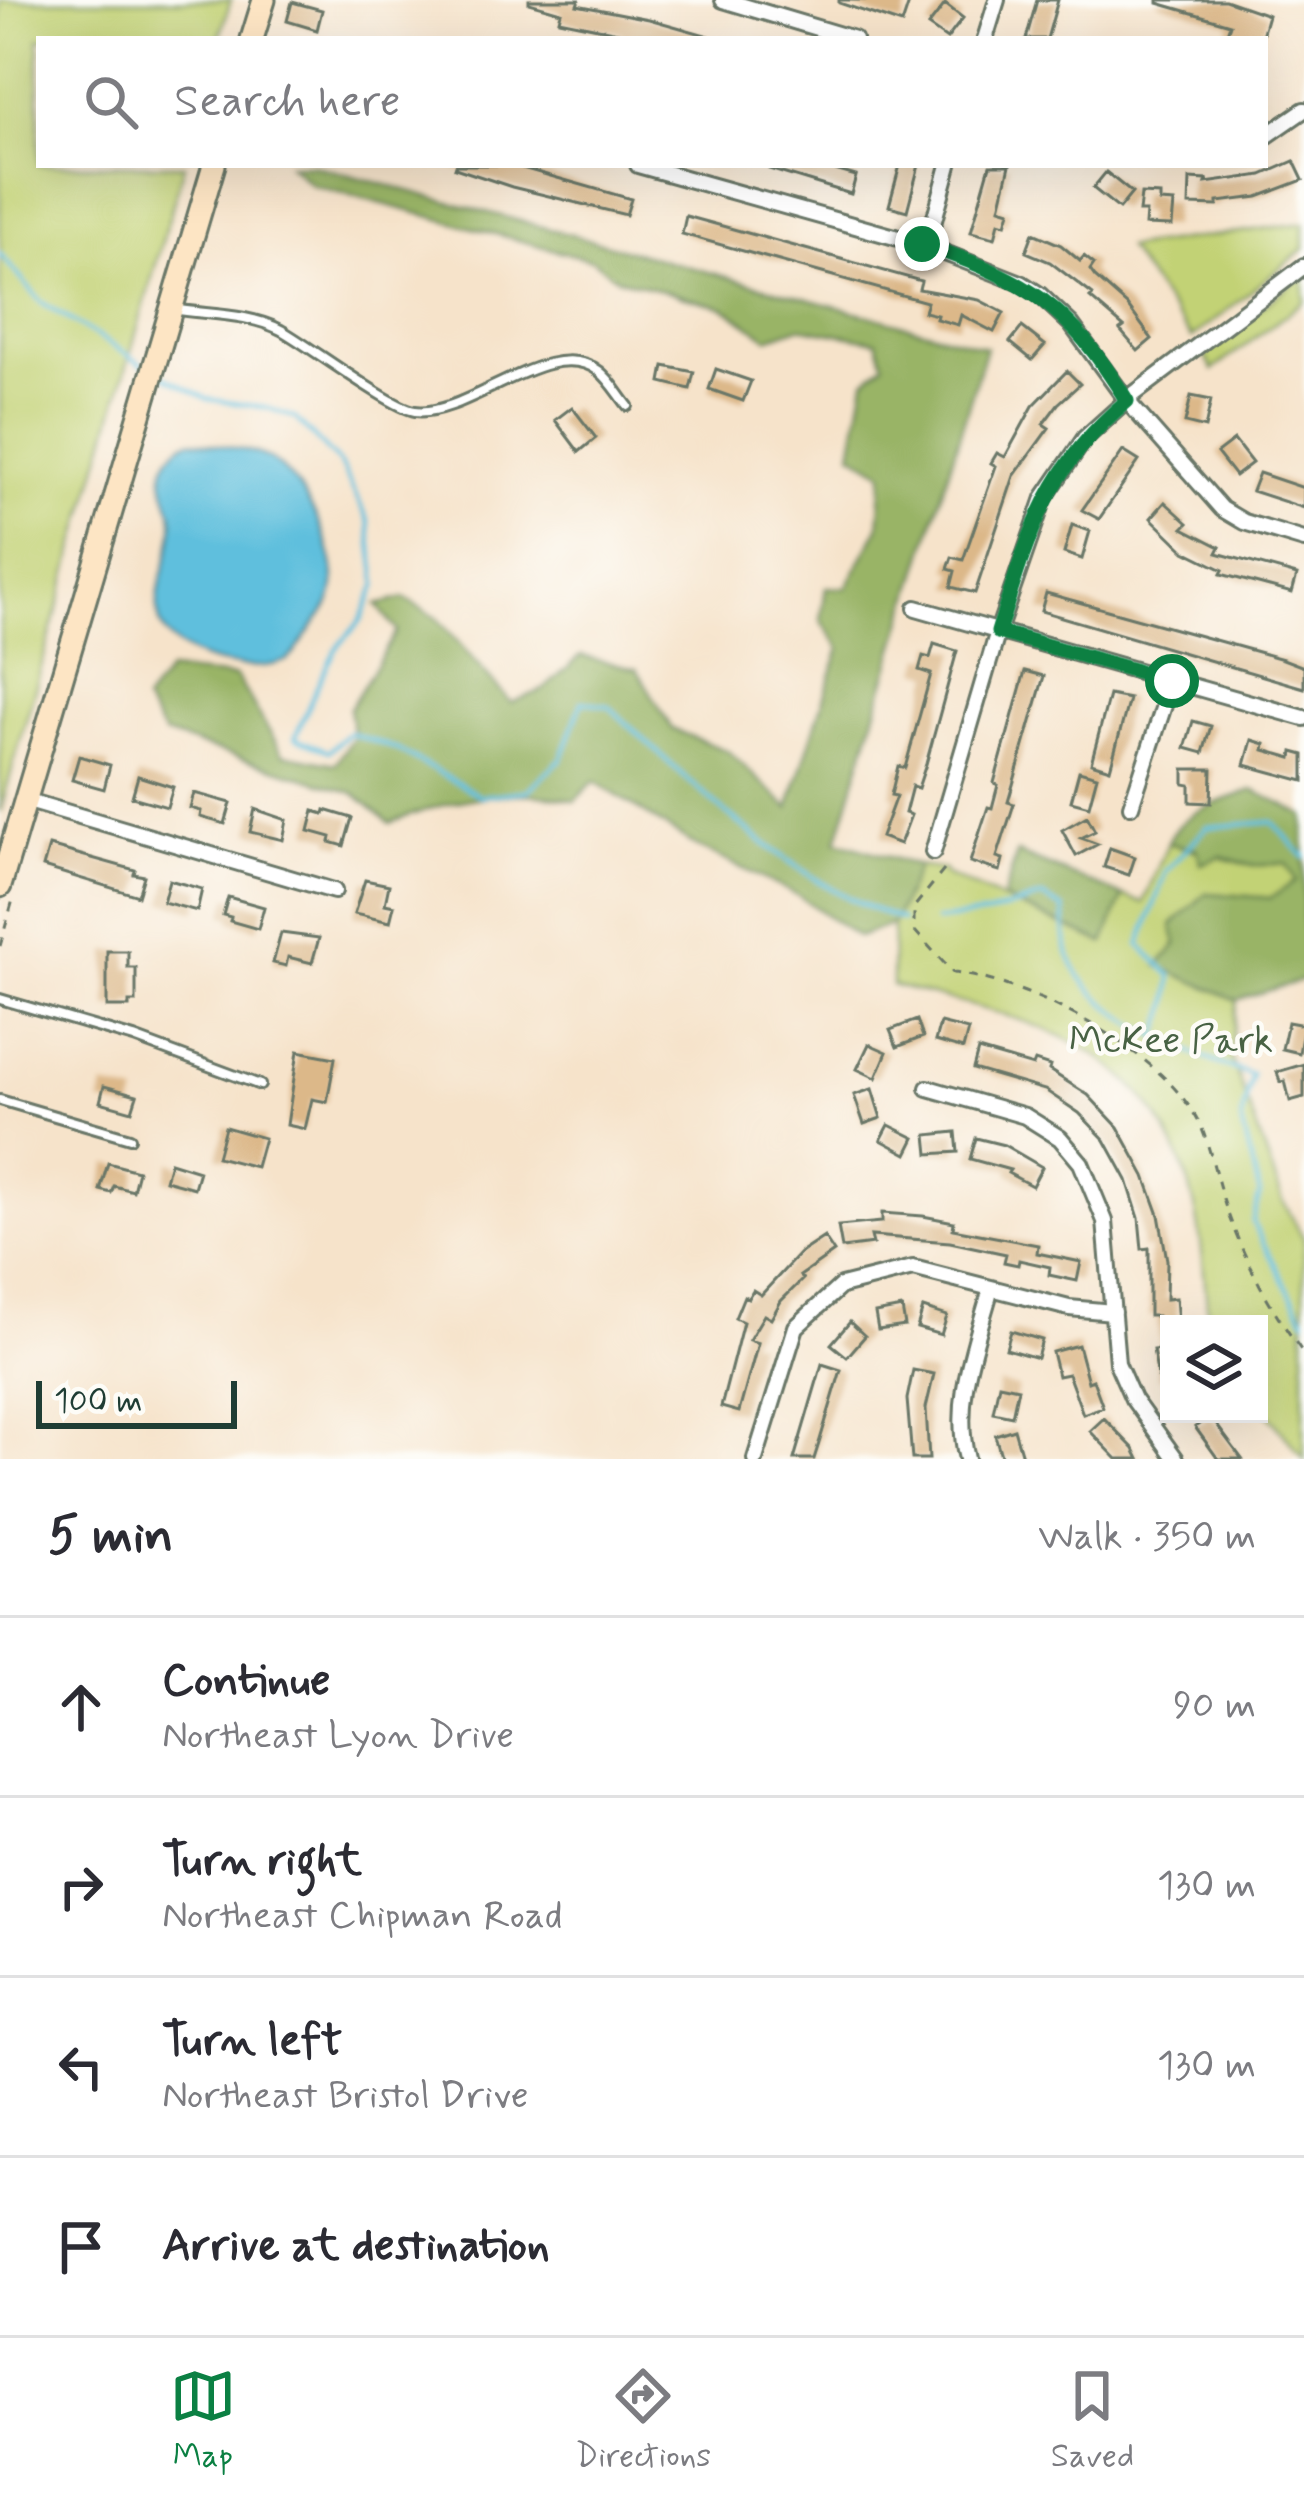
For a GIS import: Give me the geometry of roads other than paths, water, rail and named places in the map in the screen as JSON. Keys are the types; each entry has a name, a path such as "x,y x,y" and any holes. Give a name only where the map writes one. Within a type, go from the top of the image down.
{"street":[{"path":"252,36 264,0"},
{"path":"723,0 844,36"},
{"path":"986,36 997,0"},
{"path":"1268,135 1304,110"},
{"path":"0,886 213,168"},
{"path":"649,168 927,246 1021,283 1040,295 1093,350 1127,401 1222,509 1244,522 1304,540"},
{"path":"927,246 949,168"},
{"path":"933,852 998,632 1044,498 1085,438 1304,266"},
{"path":"916,608 1304,718"},
{"path":"1131,806 1172,681"},
{"path":"25,800 334,890"},
{"path":"928,1088 1025,1116 1060,1138 1081,1162 1106,1221 1118,1363 1132,1399 1176,1459"},
{"path":"754,1459 796,1327 841,1286 913,1268 1069,1308 1113,1312"},
{"path":"967,1459 959,1429 964,1385 991,1288"}],"lane":[{"path":"171,308 248,317 277,328 412,411 445,407 541,367 574,363 600,371 628,406"},
{"path":"0,999 134,1038 260,1085"},
{"path":"0,1100 130,1138"}],"water":[{"path":"190,440 254,452 276,463 302,493 323,531 333,570 333,593 322,615 285,661 252,667 212,661 177,645 165,633 158,606 173,518 163,474 172,453"}],"waterway":[{"path":"0,254 41,302 149,368"},
{"path":"158,373 208,399 268,408 295,418 340,464 369,522 377,584 361,620 336,649 295,738 329,751 349,733 394,748 481,796 527,791 562,758 582,701 609,706 673,767 785,858 863,905 902,920"},
{"path":"1158,1037 1172,976 1140,945 1166,871 1207,827 1273,822 1304,857"},
{"path":"936,921 989,914 1042,897 1064,909 1069,955 1099,998 1147,1032 1252,1075 1241,1119 1260,1194 1252,1222 1304,1318"}],"park label":[{"name":"McKee Park","path":"1171,1038"}]}
